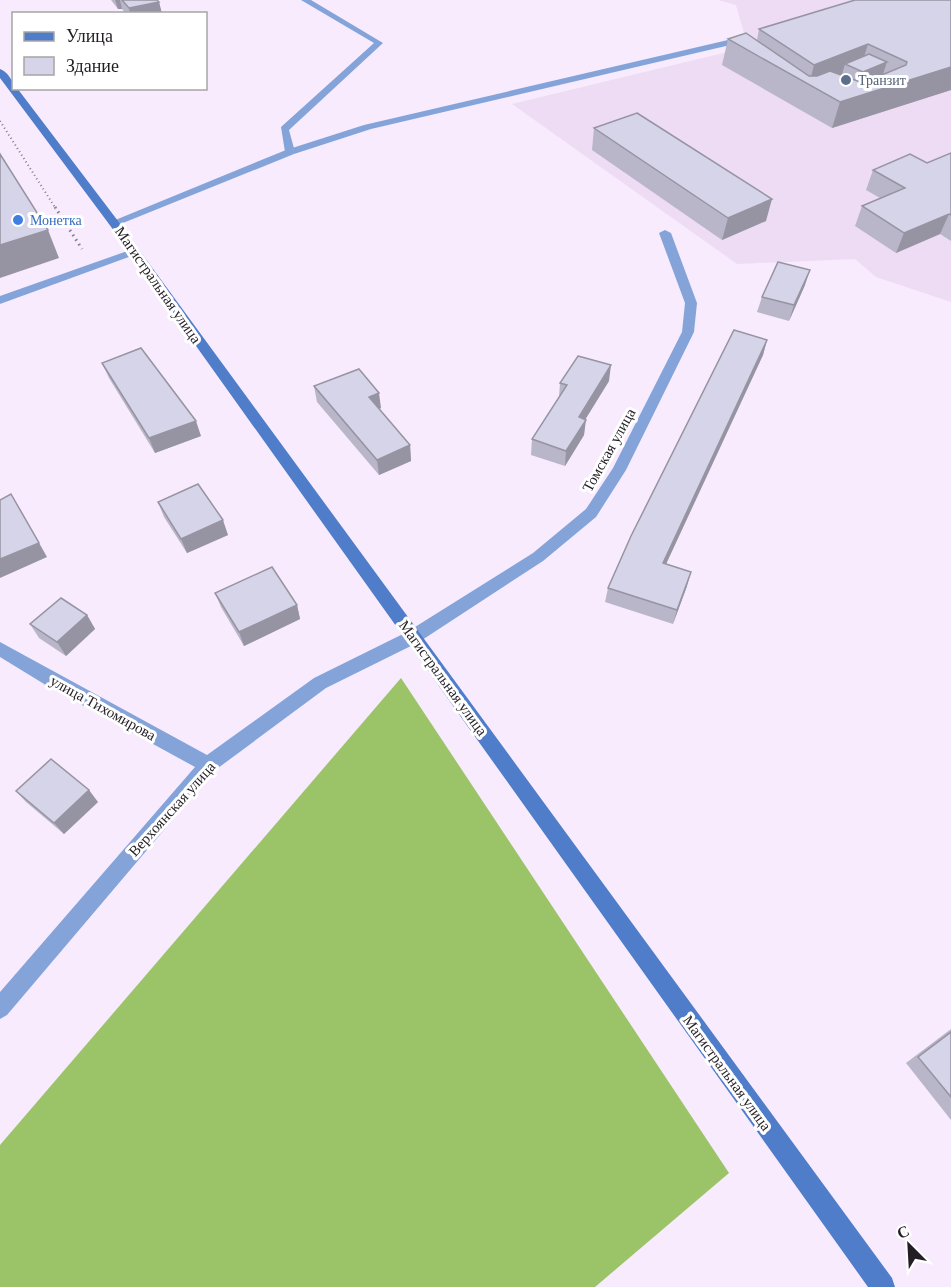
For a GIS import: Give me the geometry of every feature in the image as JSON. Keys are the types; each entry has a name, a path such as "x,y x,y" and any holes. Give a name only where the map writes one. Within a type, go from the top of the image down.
{"main road":[{"name":"Магистральная улица","path":"0,72 12,88"},
{"name":"Магистральная улица","path":"14,90 114,223 883,1287"}],"street":[{"path":"114,223 290,152 368,127 728,43 757,64"},
{"name":"Томская улица","path":"413,637 538,557 591,513 619,470 688,332 691,303 665,233"},
{"path":"0,300 133,252"},
{"name":"Верхоянская улица","path":"0,1008 208,765 320,683 413,637"},
{"name":"улица Тихомирова","path":"0,649 55,682 208,765"}],"lane":[{"path":"290,152 284,129 380,43 304,0"}],"path":[{"path":"0,121 93,267"}],"shaded area":[{"path":"718,0 951,0 951,302 876,277 855,259 737,264 512,104 748,47 736,5"}],"green space":[{"path":"401,678 729,1173 595,1287 0,1287 0,1145"}],"building":[{"path":"122,0 157,0 159,2 129,8"},
{"path":"855,0 951,0 951,67 840,102 728,39 746,33 809,76 817,76 830,71 863,83 906,65 907,62 868,44 814,65 759,29"},
{"path":"869,54 887,62 863,72 845,64"},
{"path":"637,113 772,199 728,218 594,128"},
{"path":"951,153 951,215 904,233 862,206 905,188 873,170 910,154 927,163"},
{"path":"0,154 48,230 0,245"},
{"path":"778,262 810,270 794,305 762,297"},
{"path":"734,330 767,340 663,563 691,572 677,610 608,588 631,536"},
{"path":"141,348 196,421 149,438 102,363"},
{"path":"578,356 611,365 579,417 586,420 566,451 532,439 567,385 560,383"},
{"path":"359,369 379,393 369,397 410,445 377,460 314,386"},
{"path":"198,484 223,520 181,539 158,502"},
{"path":"11,494 39,543 0,559 0,500"},
{"path":"272,567 297,605 239,632 215,593"},
{"path":"61,598 87,615 57,642 30,624"},
{"path":"51,759 89,790 54,823 16,791"},
{"path":"951,1032 951,1097 918,1057"}],"place":[{"name":"Транзит","path":"846,80"},
{"name":"Монетка","path":"18,220"}]}
